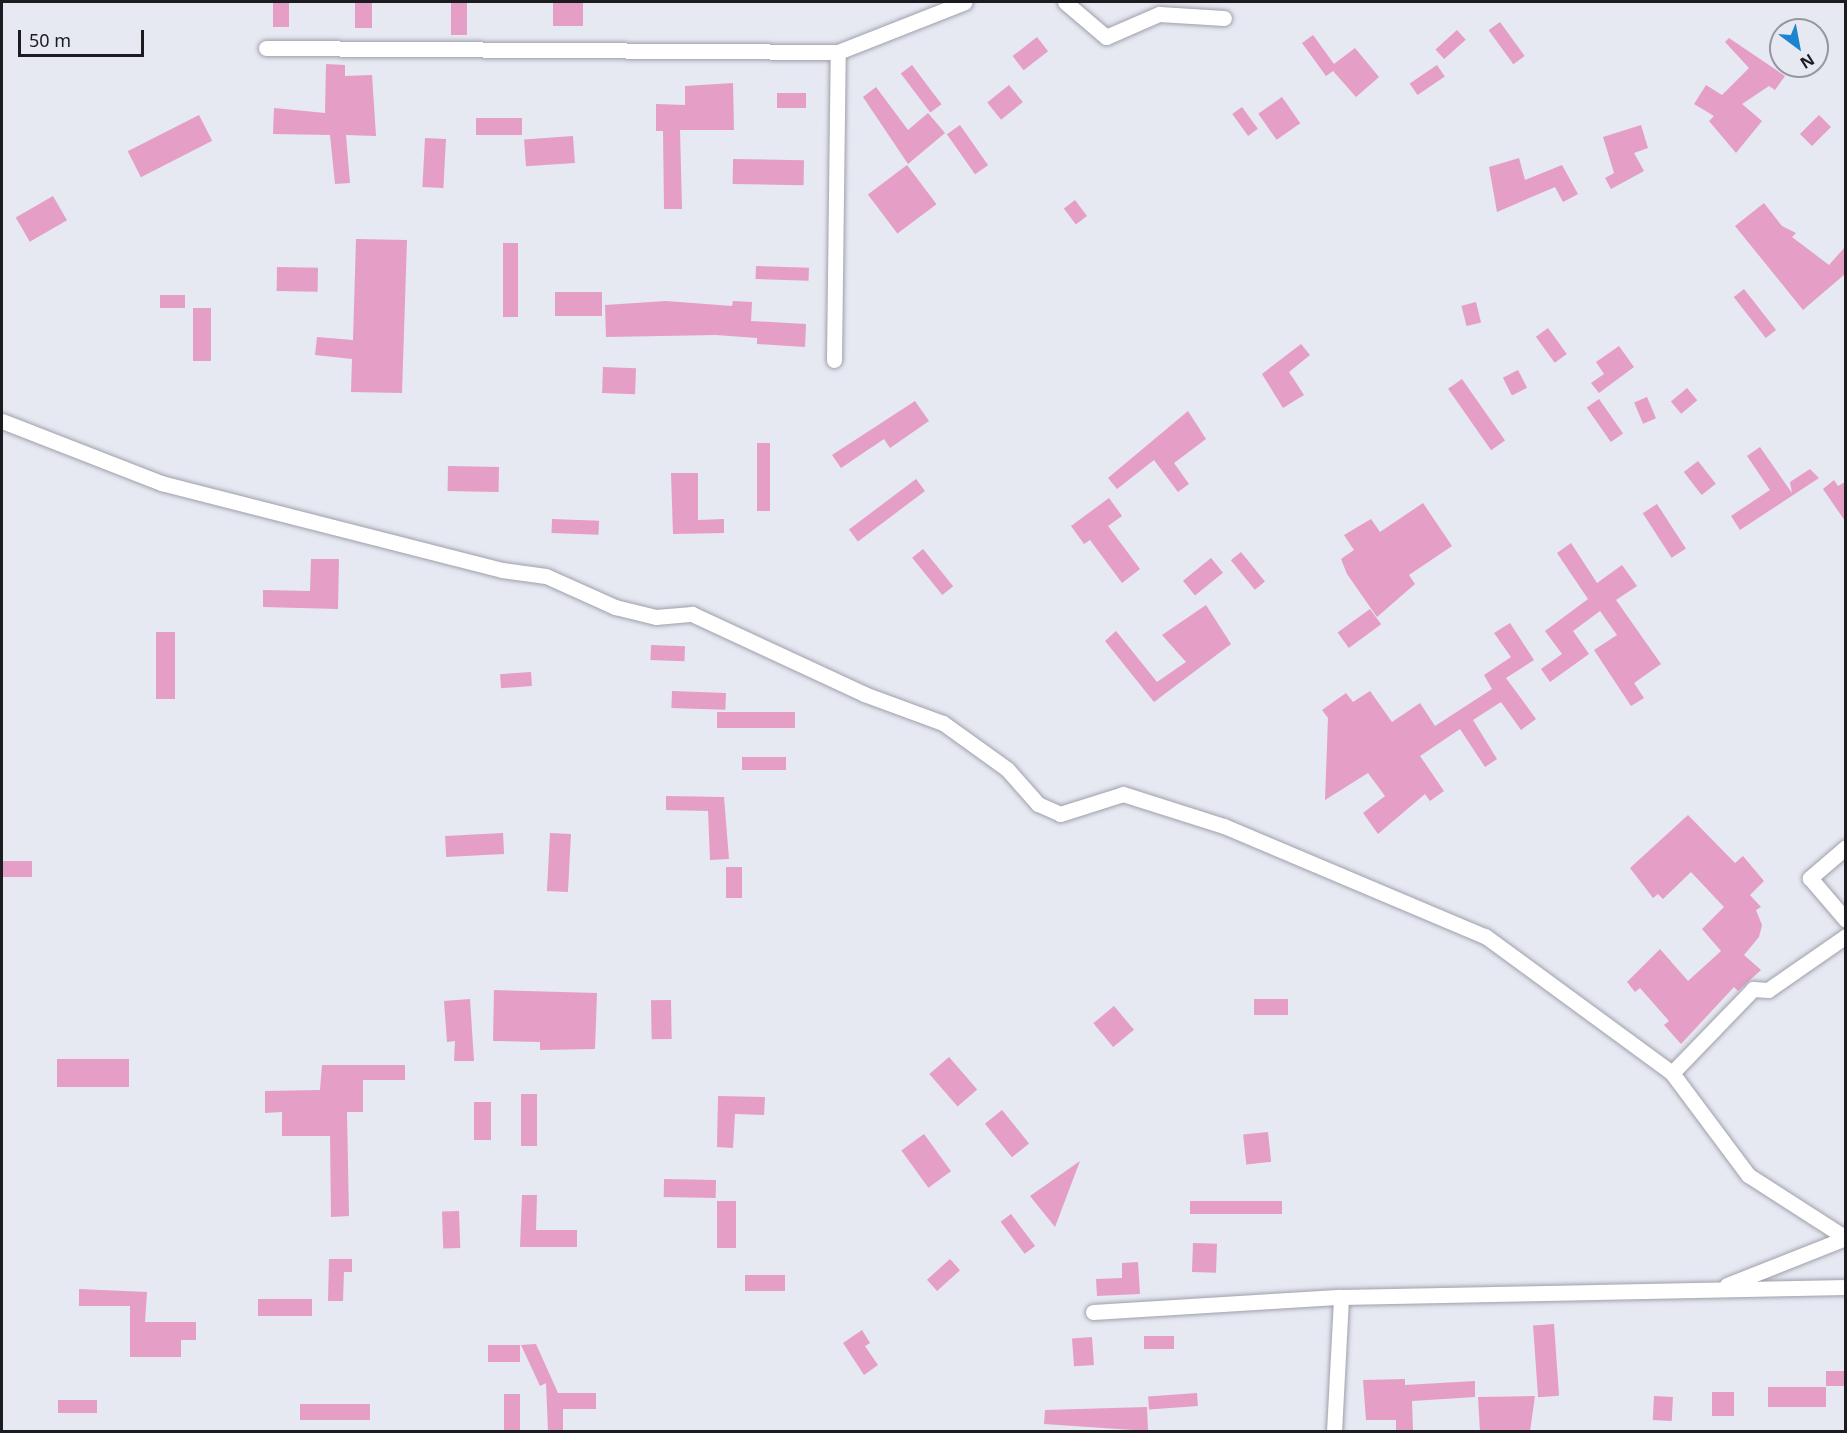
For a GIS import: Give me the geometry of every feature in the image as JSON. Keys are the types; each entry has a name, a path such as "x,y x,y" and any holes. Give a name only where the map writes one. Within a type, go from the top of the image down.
{"street":[{"path":"266,48 838,52 965,2"},
{"path":"1065,2 1106,37 1159,14 1224,18"},
{"path":"834,360 838,52"},
{"path":"2,421 161,483 502,570 546,576 646,615 692,614 864,694 943,723 1007,769 1038,804 1060,814 1123,794 1224,826 1485,936 1672,1073 1748,1175 1845,1238"},
{"path":"1845,847 1810,878 1845,920"},
{"path":"1672,1073 1753,989 1768,990 1845,936"},
{"path":"1719,1288 1845,1238"},
{"path":"1093,1312 1341,1297 1845,1287"},
{"path":"1334,1431 1341,1297"}],"building":[{"path":"273,2 289,2 289,27 273,27"},
{"path":"355,2 372,2 372,28 355,28"},
{"path":"451,2 467,2 467,35 451,35"},
{"path":"553,3 583,3 583,26 553,26"},
{"path":"1500,22 1525,56 1513,64 1489,30"},
{"path":"1457,30 1466,40 1444,59 1435,49"},
{"path":"1313,35 1334,64 1355,48 1379,77 1356,97 1333,71 1326,76 1302,43"},
{"path":"1037,37 1048,51 1024,70 1013,56"},
{"path":"1729,38 1769,65 1769,78 1784,78 1775,90 1769,86 1742,104 1762,121 1736,153 1709,121 1714,116 1694,104 1706,85 1722,95 1749,68 1725,42"},
{"path":"326,64 345,65 345,76 372,75 376,136 346,135 350,183 335,184 330,135 273,134 274,108 325,113"},
{"path":"912,65 941,104 930,113 901,73"},
{"path":"1437,65 1445,77 1417,95 1410,83"},
{"path":"733,83 734,130 680,130 682,209 664,209 663,131 656,131 656,104 685,105 685,86"},
{"path":"1009,85 1023,102 1001,120 987,103"},
{"path":"876,87 908,130 928,113 945,133 908,164 863,97"},
{"path":"777,93 806,93 806,108 777,108"},
{"path":"1282,97 1300,123 1277,140 1258,114"},
{"path":"1242,107 1258,129 1248,136 1232,114"},
{"path":"199,115 212,141 141,177 128,151"},
{"path":"1819,115 1831,127 1812,146 1800,134"},
{"path":"476,118 522,118 522,135 476,135"},
{"path":"960,125 988,165 975,174 947,134"},
{"path":"1641,125 1648,148 1634,153 1644,171 1611,189 1605,178 1614,173 1603,137"},
{"path":"573,136 575,163 526,166 524,139"},
{"path":"425,138 446,139 443,188 422,187"},
{"path":"1519,158 1525,180 1562,165 1578,194 1563,202 1555,187 1497,212 1489,167"},
{"path":"733,159 804,160 804,185 733,184"},
{"path":"907,165 936,204 897,234 868,194"},
{"path":"53,196 67,220 30,242 16,218"},
{"path":"1075,200 1087,216 1076,224 1064,208"},
{"path":"1764,203 1782,226 1796,233 1792,237 1829,265 1845,247 1845,274 1803,310 1735,226"},
{"path":"356,239 407,240 402,393 351,392 352,359 315,355 317,337 353,340"},
{"path":"503,243 518,243 518,317 503,317"},
{"path":"756,266 809,268 809,281 756,279"},
{"path":"277,267 318,268 318,292 277,291"},
{"path":"1744,289 1776,330 1766,338 1734,297"},
{"path":"555,292 602,292 602,316 555,316"},
{"path":"160,295 185,295 185,308 160,308"},
{"path":"666,301 732,306 733,301 752,302 751,321 806,324 805,347 757,344 757,338 716,335 606,337 605,305"},
{"path":"1476,302 1481,322 1467,326 1461,306"},
{"path":"193,308 211,308 211,361 193,361"},
{"path":"1548,328 1567,354 1555,363 1536,337"},
{"path":"1301,344 1310,355 1289,372 1304,395 1283,408 1262,374"},
{"path":"1619,346 1634,367 1599,393 1591,383 1604,374 1596,362"},
{"path":"603,367 636,368 635,394 602,393"},
{"path":"1518,370 1527,388 1512,396 1503,378"},
{"path":"1462,379 1505,440 1491,450 1448,389"},
{"path":"1687,388 1697,400 1681,414 1671,401"},
{"path":"1647,397 1656,418 1643,424 1634,402"},
{"path":"1599,399 1623,433 1611,442 1587,408"},
{"path":"915,401 929,421 890,448 884,439 841,468 832,455"},
{"path":"1188,411 1206,439 1174,463 1189,484 1178,492 1154,460 1117,489 1108,478"},
{"path":"757,443 770,443 770,511 757,511"},
{"path":"1760,447 1792,493 1790,482 1810,469 1819,478 1740,530 1731,516 1770,490 1747,456"},
{"path":"1698,461 1716,484 1702,495 1684,472"},
{"path":"448,466 499,467 499,492 448,491"},
{"path":"671,473 698,473 698,520 724,519 724,533 673,534"},
{"path":"916,479 925,491 858,542 849,530"},
{"path":"1834,480 1838,486 1845,482 1845,521 1823,489"},
{"path":"1109,498 1122,516 1108,526 1140,569 1122,583 1090,540 1084,544 1071,526"},
{"path":"1423,503 1452,546 1409,575 1415,584 1377,617 1347,574 1341,559 1354,550 1344,535 1371,519 1380,532"},
{"path":"1657,504 1686,548 1672,558 1643,513"},
{"path":"552,519 599,521 598,535 552,533"},
{"path":"1571,543 1597,583 1622,565 1637,586 1616,600 1661,664 1634,683 1644,698 1631,706 1594,650 1617,635 1600,611 1573,631 1589,654 1550,682 1541,669 1562,654 1545,631 1588,599 1557,553"},
{"path":"923,549 953,586 942,595 912,558"},
{"path":"1241,552 1265,582 1255,590 1231,560"},
{"path":"1211,558 1223,573 1195,595 1183,581"},
{"path":"311,559 339,559 338,609 263,607 263,590 310,591"},
{"path":"1206,605 1231,644 1154,702 1105,641 1116,631 1157,682 1186,662 1162,635"},
{"path":"1370,609 1381,624 1349,648 1338,633"},
{"path":"1510,623 1534,660 1506,678 1536,719 1521,730 1501,702 1473,720 1497,759 1485,767 1460,729 1420,756 1444,791 1430,801 1425,794 1378,834 1363,813 1385,796 1368,773 1325,800 1328,718 1322,710 1346,693 1353,702 1370,691 1392,722 1420,703 1435,726 1492,689 1484,675 1511,657 1494,633"},
{"path":"156,632 175,632 175,699 156,699"},
{"path":"651,645 685,646 684,661 650,660"},
{"path":"531,672 532,686 501,688 500,674"},
{"path":"672,691 726,693 725,710 671,708"},
{"path":"717,712 795,712 795,728 717,728"},
{"path":"742,757 786,757 786,770 742,770"},
{"path":"666,796 724,797 729,859 710,860 708,811 666,810"},
{"path":"1688,815 1735,863 1743,856 1764,881 1750,895 1761,907 1756,910 1762,925 1759,937 1744,955 1761,970 1738,991 1734,987 1681,1044 1664,1025 1669,1021 1640,988 1635,992 1627,982 1660,949 1688,981 1721,951 1702,929 1724,907 1691,872 1663,899 1658,894 1653,898 1630,868"},
{"path":"503,833 504,854 446,857 445,836"},
{"path":"550,833 571,834 568,892 547,891"},
{"path":"2,861 32,861 32,877 2,877"},
{"path":"726,867 742,867 742,898 726,898"},
{"path":"494,990 597,993 595,1049 540,1050 540,1042 493,1041"},
{"path":"470,999 474,1061 454,1061 455,1041 447,1042 444,1001"},
{"path":"1254,999 1288,999 1288,1015 1254,1015"},
{"path":"651,1000 671,1000 672,1039 652,1039"},
{"path":"1114,1006 1134,1030 1113,1047 1093,1023"},
{"path":"949,1057 977,1089 958,1107 929,1074"},
{"path":"57,1059 129,1059 129,1087 57,1087"},
{"path":"322,1065 405,1065 405,1080 363,1080 363,1112 347,1112 349,1216 331,1217 330,1136 282,1136 282,1112 265,1113 265,1091 320,1090"},
{"path":"521,1094 537,1094 537,1146 521,1146"},
{"path":"718,1096 765,1097 764,1115 735,1114 733,1148 717,1147"},
{"path":"474,1102 491,1102 491,1140 474,1140"},
{"path":"1002,1110 1029,1143 1012,1157 985,1124"},
{"path":"1268,1132 1271,1162 1246,1164 1243,1135"},
{"path":"924,1134 951,1171 928,1188 901,1150"},
{"path":"1080,1161 1055,1227 1030,1196"},
{"path":"664,1179 716,1180 716,1198 664,1197"},
{"path":"522,1195 537,1195 536,1230 577,1230 577,1247 520,1247"},
{"path":"717,1201 736,1201 736,1248 717,1248"},
{"path":"1190,1201 1282,1201 1282,1214 1190,1214"},
{"path":"459,1211 460,1248 443,1249 442,1212"},
{"path":"1011,1214 1035,1246 1025,1254 1001,1222"},
{"path":"1193,1243 1217,1244 1216,1273 1192,1272"},
{"path":"329,1259 352,1259 352,1272 344,1272 343,1301 328,1301"},
{"path":"950,1259 960,1270 937,1291 927,1280"},
{"path":"1138,1262 1140,1294 1097,1296 1096,1279 1122,1278 1122,1263"},
{"path":"745,1275 785,1275 785,1291 745,1291"},
{"path":"79,1289 147,1292 145,1322 196,1322 196,1340 181,1340 181,1357 130,1357 130,1306 79,1306"},
{"path":"258,1299 312,1299 312,1316 258,1316"},
{"path":"1554,1324 1559,1396 1538,1397 1533,1325"},
{"path":"862,1330 870,1343 865,1346 878,1365 864,1375 843,1343"},
{"path":"1144,1336 1174,1336 1174,1349 1144,1349"},
{"path":"1092,1337 1094,1365 1074,1366 1072,1338"},
{"path":"536,1344 558,1393 596,1393 596,1409 563,1409 563,1431 548,1431 546,1383 540,1386 521,1345"},
{"path":"488,1345 520,1345 520,1362 488,1362"},
{"path":"1826,1371 1845,1371 1845,1386 1826,1386"},
{"path":"1405,1379 1405,1385 1475,1381 1475,1397 1412,1401 1413,1431 1396,1431 1396,1420 1366,1420 1363,1380"},
{"path":"1768,1387 1826,1387 1826,1407 1768,1407"},
{"path":"1712,1392 1734,1392 1734,1416 1712,1416"},
{"path":"1197,1393 1198,1406 1149,1409 1148,1396"},
{"path":"504,1394 520,1394 520,1431 504,1431"},
{"path":"1535,1396 1530,1431 1480,1431 1478,1397"},
{"path":"1654,1396 1673,1397 1672,1421 1653,1420"},
{"path":"58,1400 97,1400 97,1413 58,1413"},
{"path":"300,1404 370,1404 370,1420 300,1420"},
{"path":"1147,1407 1148,1431 1044,1424 1045,1410"}]}
